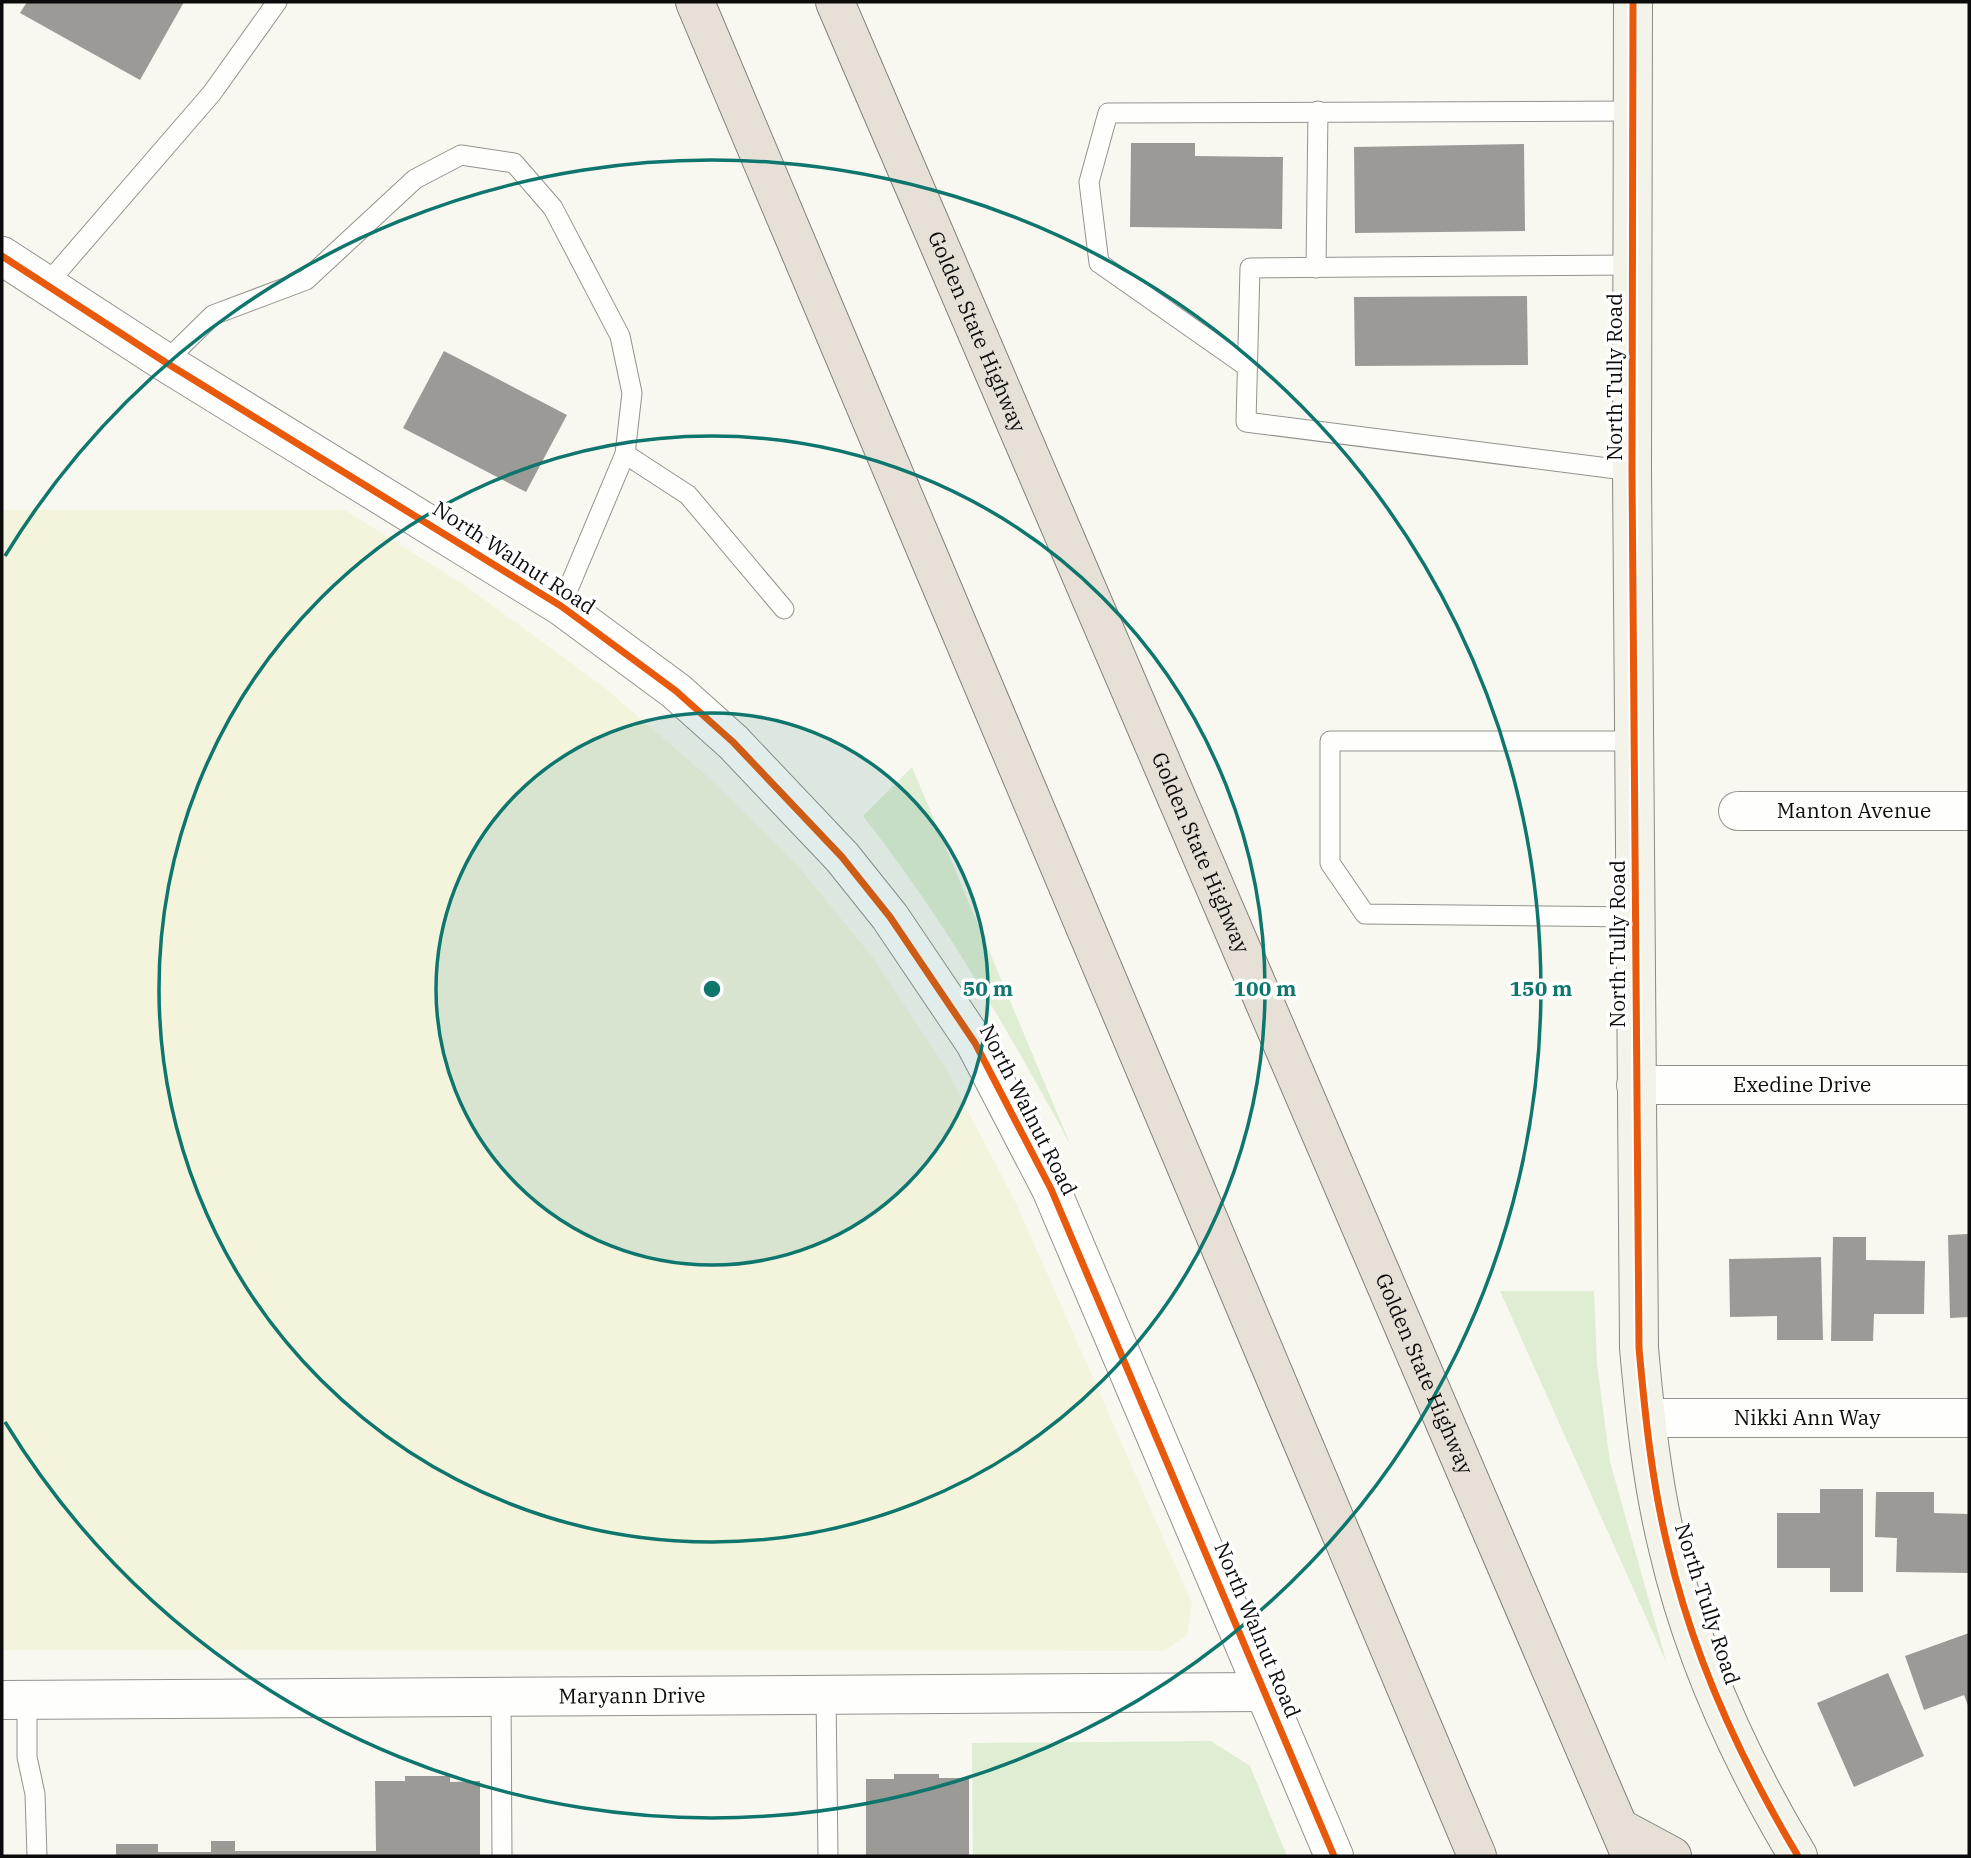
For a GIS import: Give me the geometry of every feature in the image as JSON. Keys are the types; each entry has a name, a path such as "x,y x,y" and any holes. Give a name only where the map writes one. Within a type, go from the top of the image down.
{"highway":[{"path":"695,2 1477,1856"},
{"name":"Golden State Highway","path":"835,2 1626,1842"},
{"path":"1626,1842 1672,1856"}],"street":[{"name":"North Tully Road","path":"1633,2 1635,111 1632,471 1637,1314 1646,1418 1668,1550 1698,1644 1728,1723 1772,1813 1798,1856"},
{"name":"North Walnut Road","path":"2,256 165,362 561,606 676,691 790,799 890,917 975,1043 1051,1189 1334,1856"},
{"name":"Manton Avenue","path":"1738,811 1969,811"},
{"name":"Exedine Drive","path":"1636,1085 1969,1086"},
{"name":"Nikki Ann Way","path":"1646,1418 1969,1418"},
{"name":"Maryann Drive","path":"14,1700 1264,1692"}],"lane":[{"path":"47,284 212,93 276,2"},
{"path":"1316,268 1318,111"},
{"path":"1246,366 1099,263 1089,182 1108,113 1635,111"},
{"path":"165,362 213,315 306,280 415,179 461,155 514,163 553,208 620,337 632,393 625,454 561,606"},
{"path":"1632,471 1246,422 1246,366 1250,268 1633,265"},
{"path":"625,454 688,495 784,609"},
{"path":"1635,741 1330,741 1330,863 1365,914 1636,917"},
{"path":"826,1694 828,1856"},
{"path":"501,1695 502,1856"},
{"path":"14,1700 35,1794 37,1856"}],"green space":[{"path":"2,510 345,510 467,587 600,684 706,775 798,866 874,959 944,1065 1017,1205 1192,1603 1187,1635 1164,1651 2,1650"},
{"path":"912,767 1071,1146 974,976 921,895 863,816"},
{"path":"1500,1291 1594,1291 1597,1364 1610,1462 1667,1664"},
{"path":"1211,1741 1250,1766 1287,1856 973,1856 972,1743"}],"building":[{"path":"27,2 184,2 140,80 20,13"},
{"path":"1131,143 1195,143 1195,156 1283,157 1282,229 1130,227"},
{"path":"1524,144 1525,231 1355,233 1354,147"},
{"path":"1527,296 1528,365 1355,366 1354,297"},
{"path":"444,351 567,415 526,492 403,428"},
{"path":"1969,1234 1969,1317 1950,1318 1948,1235"},
{"path":"1833,1237 1866,1237 1866,1260 1925,1261 1924,1314 1874,1314 1873,1341 1831,1341"},
{"path":"1821,1257 1823,1340 1777,1340 1777,1316 1730,1317 1729,1259"},
{"path":"1820,1489 1863,1489 1863,1592 1830,1592 1830,1568 1777,1568 1777,1513 1820,1513"},
{"path":"1876,1492 1934,1492 1934,1513 1969,1514 1969,1573 1896,1572 1897,1538 1875,1537"},
{"path":"1969,1633 1969,1708 1964,1695 1924,1710 1905,1656"},
{"path":"1888,1673 1924,1756 1854,1787 1817,1703"},
{"path":"894,1774 939,1774 939,1778 969,1778 969,1856 866,1856 866,1779 894,1779"},
{"path":"405,1776 450,1776 450,1782 480,1781 480,1856 116,1856 116,1844 158,1844 158,1852 211,1852 211,1841 235,1841 235,1851 376,1851 375,1781 405,1781"}],"cycle path":[{"path":"1633,2 1632,471 1639,1348 1653,1474 1678,1588 1705,1668 1738,1745 1798,1856"},
{"path":"2,256 165,362 561,606 676,691 733,742 842,857 890,917 975,1043 1051,1189 1334,1856"}]}
